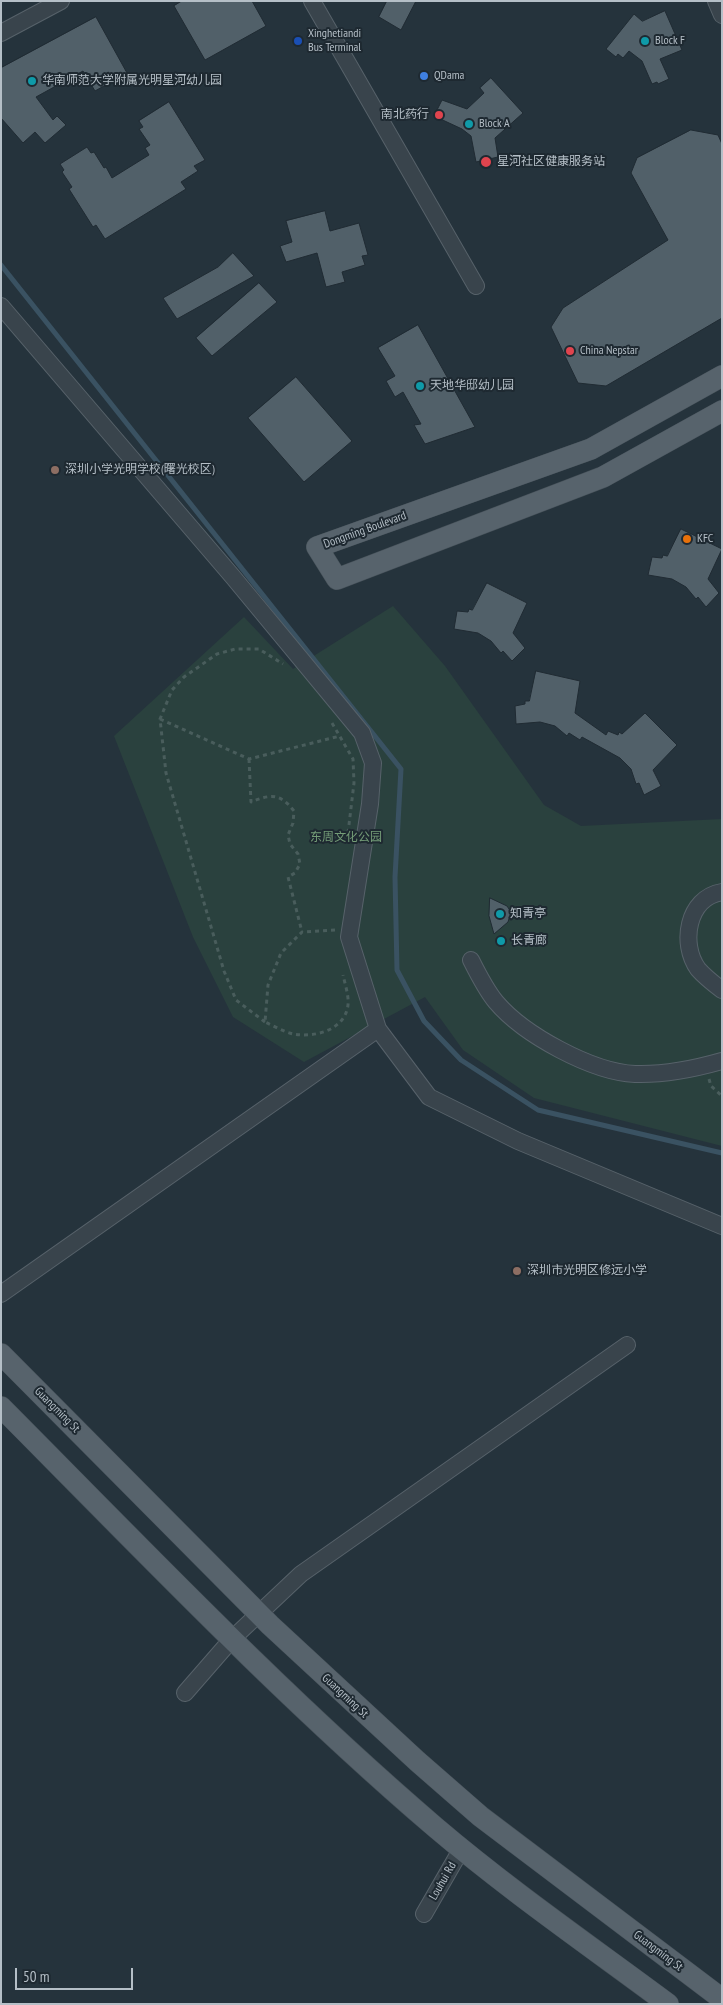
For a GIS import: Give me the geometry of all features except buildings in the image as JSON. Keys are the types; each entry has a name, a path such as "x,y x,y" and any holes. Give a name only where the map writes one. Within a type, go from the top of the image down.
{"main road":[{"name":"Dongming Boulevard","path":"722,376 591,449 317,547 337,579 603,477 722,411"},
{"name":"Guangming St","path":"1,1354 259,1613 373,1722 480,1816 722,1999"},
{"path":"1,1407 232,1639 356,1757 489,1871 668,2004"}],"street":[{"path":"1,34 61,1"},
{"path":"312,1 476,286"},
{"path":"716,1 722,15"},
{"path":"1,306 233,577 362,733 373,763 370,804 341,933 349,937 378,1029 429,1097 518,1140 722,1226"},
{"path":"722,892 716,893 701,902 692,915 688,933 690,949 697,968 722,990"},
{"path":"471,960 496,1002 526,1031 563,1052 602,1067 634,1074 672,1072 722,1062"},
{"path":"1,1294 378,1029"},
{"path":"185,1693 232,1639 301,1574 627,1345"},
{"name":"Louhui Rd","path":"424,1914 462,1848"}],"path":[{"path":"286,668 259,649 235,649 217,654 184,677 172,690 160,719 166,774 224,971 236,1000 265,1022 293,1034 316,1034 332,1030 343,1020 348,1005 343,973"},
{"path":"327,715 353,760 354,783 347,842"},
{"path":"160,719 249,759 340,736"},
{"path":"249,759 251,802 266,796 277,796 294,811 293,823 288,836 290,844 298,854 300,864 295,873 288,877 302,932"},
{"path":"265,1022 268,985 281,953 302,932 341,933 336,920"},
{"path":"706,1066 711,1086 722,1096"}],"green space":[{"name":"东周文化公园","path":"393,606 445,666 544,805 581,826 722,819 722,1146 534,1098 463,1050 425,997 304,1062 233,1017 193,937 114,736 244,617 293,669"}],"waterway":[{"path":"1,265 401,769 395,877 397,970 424,1021 461,1060 538,1110 722,1153"}],"place":[{"name":"Xinghetiandi Bus Terminal","path":"298,41"},
{"name":"Block F","path":"645,41"},
{"name":"QDama","path":"424,76"},
{"name":"华南师范大学附属光明星河幼儿园","path":"32,81"},
{"name":"南北药行","path":"439,115"},
{"name":"Block A","path":"469,124"},
{"name":"星河社区健康服务站","path":"486,162"},
{"name":"China Nepstar","path":"570,351"},
{"name":"天地华邸幼儿园","path":"420,386"},
{"name":"深圳小学光明学校(曙光校区)","path":"55,470"},
{"name":"KFC","path":"687,539"},
{"name":"知青亭","path":"500,914"},
{"name":"长青廊","path":"501,941"},
{"name":"深圳市光明区修远小学","path":"517,1271"}]}
